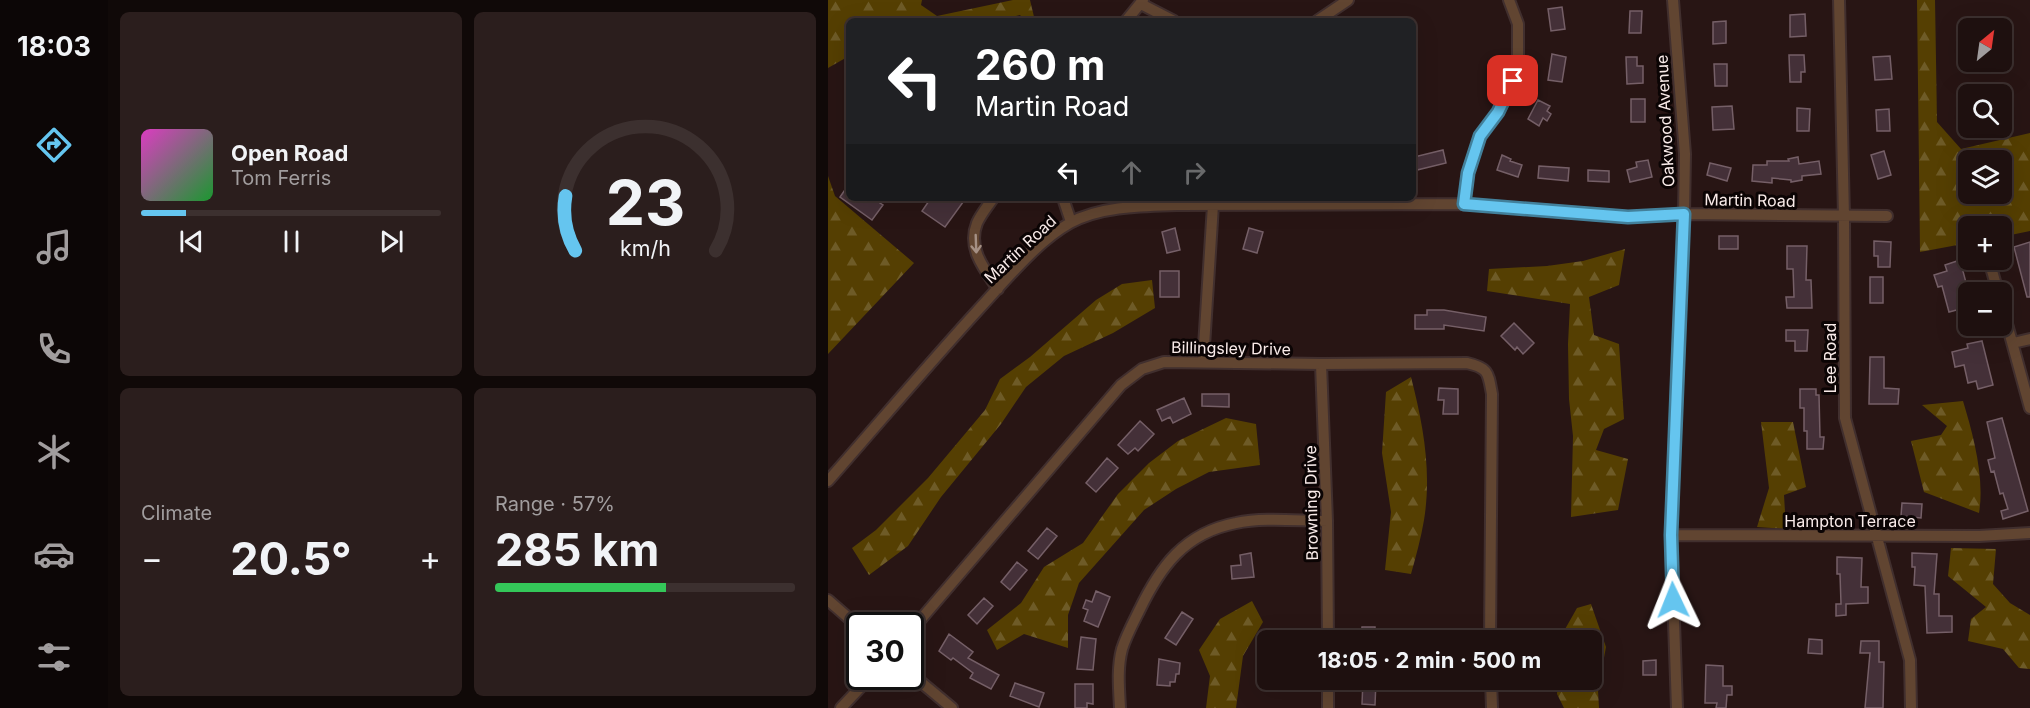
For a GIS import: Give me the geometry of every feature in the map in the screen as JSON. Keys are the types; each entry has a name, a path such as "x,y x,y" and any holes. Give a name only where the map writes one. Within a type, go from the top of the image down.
{"street":[{"path":"1321,18 1348,0"},
{"path":"1464,204 1468,173 1480,136 1503,104 1518,65 1518,24 1509,0"},
{"name":"Oakwood Avenue","path":"1673,0 1684,154 1684,214 1671,535 1677,708"},
{"name":"Lee Road","path":"1839,0 1844,216 1845,418 1910,660 1911,708"},
{"path":"1129,18 1142,2 1169,18"},
{"path":"991,201 977,224 974,242 976,257 998,289"},
{"path":"1064,201 1071,222"},
{"name":"Martin Road","path":"828,481 998,289 1045,242 1071,222 1092,214 1133,207 1464,204 1628,217 1684,214 1887,216"},
{"path":"1203,362 1213,205"},
{"path":"2011,336 2030,408"},
{"path":"2013,343 2030,339"},
{"name":"Billingsley Drive","path":"924,616 1121,384 1142,369 1164,362 1467,363 1483,368 1488,373 1492,394 1490,630"},
{"name":"Browning Drive","path":"1321,364 1327,521 1328,630"},
{"path":"1120,708 1119,681 1122,648 1146,597 1168,561 1201,536 1238,522 1327,521"},
{"name":"Hampton Terrace","path":"1671,535 1877,537 1979,536 2030,532"},
{"path":"828,600 846,616"},
{"path":"924,685 952,708"},
{"path":"841,708 858,690"},
{"path":"1328,690 1328,708"},
{"path":"1491,690 1492,708"}],"green space":[{"path":"828,0 922,0 921,5 937,16 1013,0 1030,0 1034,18 1022,18 1020,15 1008,18 846,18 846,58 828,68"},
{"path":"1917,0 1935,0 1937,122 1961,149 2030,133 2030,231 2012,235 2012,216 1958,216 1958,245 1920,252"},
{"path":"828,176 835,196 914,263 828,354"},
{"path":"1625,249 1619,285 1589,297 1594,335 1619,344 1624,419 1604,429 1596,450 1628,459 1618,510 1571,517 1573,436 1569,399 1570,304 1487,291 1489,269 1547,266 1583,261"},
{"path":"1152,280 1155,308 1113,333 1064,356 1026,387 1001,424 941,497 908,546 869,575 852,548 876,530 928,478 985,410 1000,379 1030,357 1096,300 1122,284"},
{"path":"1411,377 1425,448 1427,484 1424,520 1411,574 1385,570 1391,512 1382,453 1386,392"},
{"path":"1963,401 1979,471 1979,513 1924,492 1911,441 1941,435 1947,426 1922,405"},
{"path":"1226,418 1256,424 1260,465 1209,472 1176,489 1144,510 1079,583 1068,615 1068,648 1024,634 997,650 987,630 1021,603 1044,567 1083,543 1118,494 1149,463 1178,441"},
{"path":"1761,422 1793,422 1806,487 1784,495 1786,529 1757,527 1769,488"},
{"path":"1951,548 1996,549 1993,584 2010,603 2030,615 2030,669 2019,668 2003,649 1968,641 1971,619 1986,607 1948,576"},
{"path":"1252,601 1263,622 1243,656 1236,708 1206,708 1210,676 1199,650 1220,619"},
{"path":"1591,604 1600,630 1565,630 1577,608"},
{"path":"1602,636 1606,647 1602,668"},
{"path":"1557,690 1598,690 1599,708 1564,708"}],"building":[{"path":"1562,7 1565,29 1551,31 1548,9"},
{"path":"1630,11 1642,11 1641,33 1629,33"},
{"path":"1805,14 1806,36 1790,37 1790,15"},
{"path":"1726,21 1726,43 1713,44 1713,22"},
{"path":"1552,54 1566,57 1562,82 1548,80"},
{"path":"1789,55 1804,55 1805,72 1801,72 1801,82 1790,82"},
{"path":"1890,56 1892,79 1875,80 1873,57"},
{"path":"1626,57 1637,57 1637,66 1643,66 1643,83 1627,84"},
{"path":"1714,64 1727,64 1727,86 1715,86"},
{"path":"1631,99 1645,99 1645,122 1631,122"},
{"path":"1538,100 1550,106 1547,111 1551,114 1547,121 1543,118 1539,126 1528,119"},
{"path":"1732,106 1734,129 1713,130 1712,107"},
{"path":"1797,108 1810,109 1809,131 1797,131"},
{"path":"1889,109 1890,131 1877,131 1876,110"},
{"path":"1443,150 1446,163 1417,170 1416,157"},
{"path":"1884,151 1891,175 1878,179 1871,155"},
{"path":"1502,155 1522,165 1518,177 1497,170"},
{"path":"1798,157 1799,164 1819,161 1821,174 1802,176 1802,180 1791,182 1791,180 1772,178 1772,183 1752,181 1753,165 1767,165 1767,161 1789,161 1788,159"},
{"path":"1648,160 1652,177 1630,182 1627,170 1637,167 1636,162"},
{"path":"1710,163 1731,168 1727,181 1707,175"},
{"path":"1539,166 1569,168 1568,181 1538,178"},
{"path":"1588,170 1609,171 1609,182 1588,181"},
{"path":"846,188 846,201 881,201 880,203 883,205 872,220 840,197"},
{"path":"929,201 964,201 945,227 922,211"},
{"path":"1175,228 1180,250 1167,253 1162,232"},
{"path":"1249,228 1263,232 1257,253 1243,249"},
{"path":"1719,236 1738,236 1738,249 1719,249"},
{"path":"1874,241 1891,242 1890,267 1878,267 1878,256 1874,256"},
{"path":"2030,242 2030,297 2027,297 2014,247"},
{"path":"1787,246 1807,246 1806,280 1811,280 1812,308 1787,308 1786,297 1794,297 1793,269 1787,269"},
{"path":"1958,261 1958,270 1963,270 1966,282 1958,282 1958,310 1949,312 1942,286 1938,287 1934,275 1947,271 1945,265"},
{"path":"1160,271 1179,271 1179,297 1160,297"},
{"path":"1870,277 1883,277 1883,303 1870,303"},
{"path":"1427,310 1444,310 1486,317 1484,331 1444,325 1444,329 1415,329 1415,315 1427,315"},
{"path":"1514,323 1534,343 1523,354 1517,347 1515,350 1501,336"},
{"path":"1786,330 1808,330 1807,351 1795,351 1795,341 1786,341"},
{"path":"1982,341 1993,385 1978,389 1976,381 1968,383 1964,365 1955,367 1952,352 1968,348 1967,344"},
{"path":"1870,357 1884,357 1884,388 1899,389 1898,404 1869,404"},
{"path":"1439,388 1458,389 1458,414 1443,414 1444,400 1438,400"},
{"path":"1800,389 1816,389 1816,395 1819,395 1820,437 1824,437 1823,449 1807,449 1804,408 1800,408"},
{"path":"1202,394 1229,394 1229,407 1202,406"},
{"path":"1184,398 1191,414 1173,423 1170,417 1162,421 1157,410"},
{"path":"2002,418 2028,511 2003,519 2001,511 2008,509 1988,460 1995,458 1987,422"},
{"path":"1140,421 1154,434 1138,451 1135,448 1128,454 1118,445"},
{"path":"1107,458 1118,468 1096,492 1086,483"},
{"path":"1902,503 1922,504 1921,518 1901,516"},
{"path":"1047,528 1057,536 1038,559 1028,551"},
{"path":"1251,553 1254,577 1232,579 1231,566 1241,565 1240,555"},
{"path":"1912,553 1937,554 1934,594 1939,594 1939,616 1952,616 1952,632 1927,633 1925,586 1914,585 1915,567 1912,567"},
{"path":"1837,557 1862,558 1861,587 1868,587 1868,603 1846,604 1846,615 1836,616 1836,604 1841,604"},
{"path":"1017,562 1027,570 1010,590 1001,582"},
{"path":"1096,591 1110,597 1098,627 1084,621 1088,610 1083,608 1086,600 1092,602"},
{"path":"984,598 993,606 977,624 968,615"},
{"path":"1182,612 1193,619 1176,645 1165,638"},
{"path":"1362,627 1375,627 1375,630 1362,630"},
{"path":"949,634 973,652 968,658 999,675 991,689 970,678 973,673 939,651"},
{"path":"1081,637 1096,639 1093,670 1077,669"},
{"path":"1809,639 1822,640 1822,654 1808,653"},
{"path":"1861,641 1879,641 1879,662 1884,662 1883,708 1865,708 1870,653 1860,653"},
{"path":"1159,659 1180,663 1179,674 1176,674 1175,682 1170,682 1170,686 1157,685"},
{"path":"1656,660 1656,675 1643,675 1643,661"},
{"path":"1706,665 1723,666 1723,686 1732,686 1732,695 1727,695 1726,708 1716,708 1717,703 1705,703"},
{"path":"1015,683 1044,693 1039,707 1010,696"},
{"path":"1075,684 1093,684 1093,704 1087,703 1087,708 1075,708"},
{"path":"1363,690 1376,690 1375,705 1362,704"}],"route":[{"path":"1513,81 1498,112 1480,136 1468,173 1464,204 1628,217 1684,214 1671,535 1673,600"}]}
